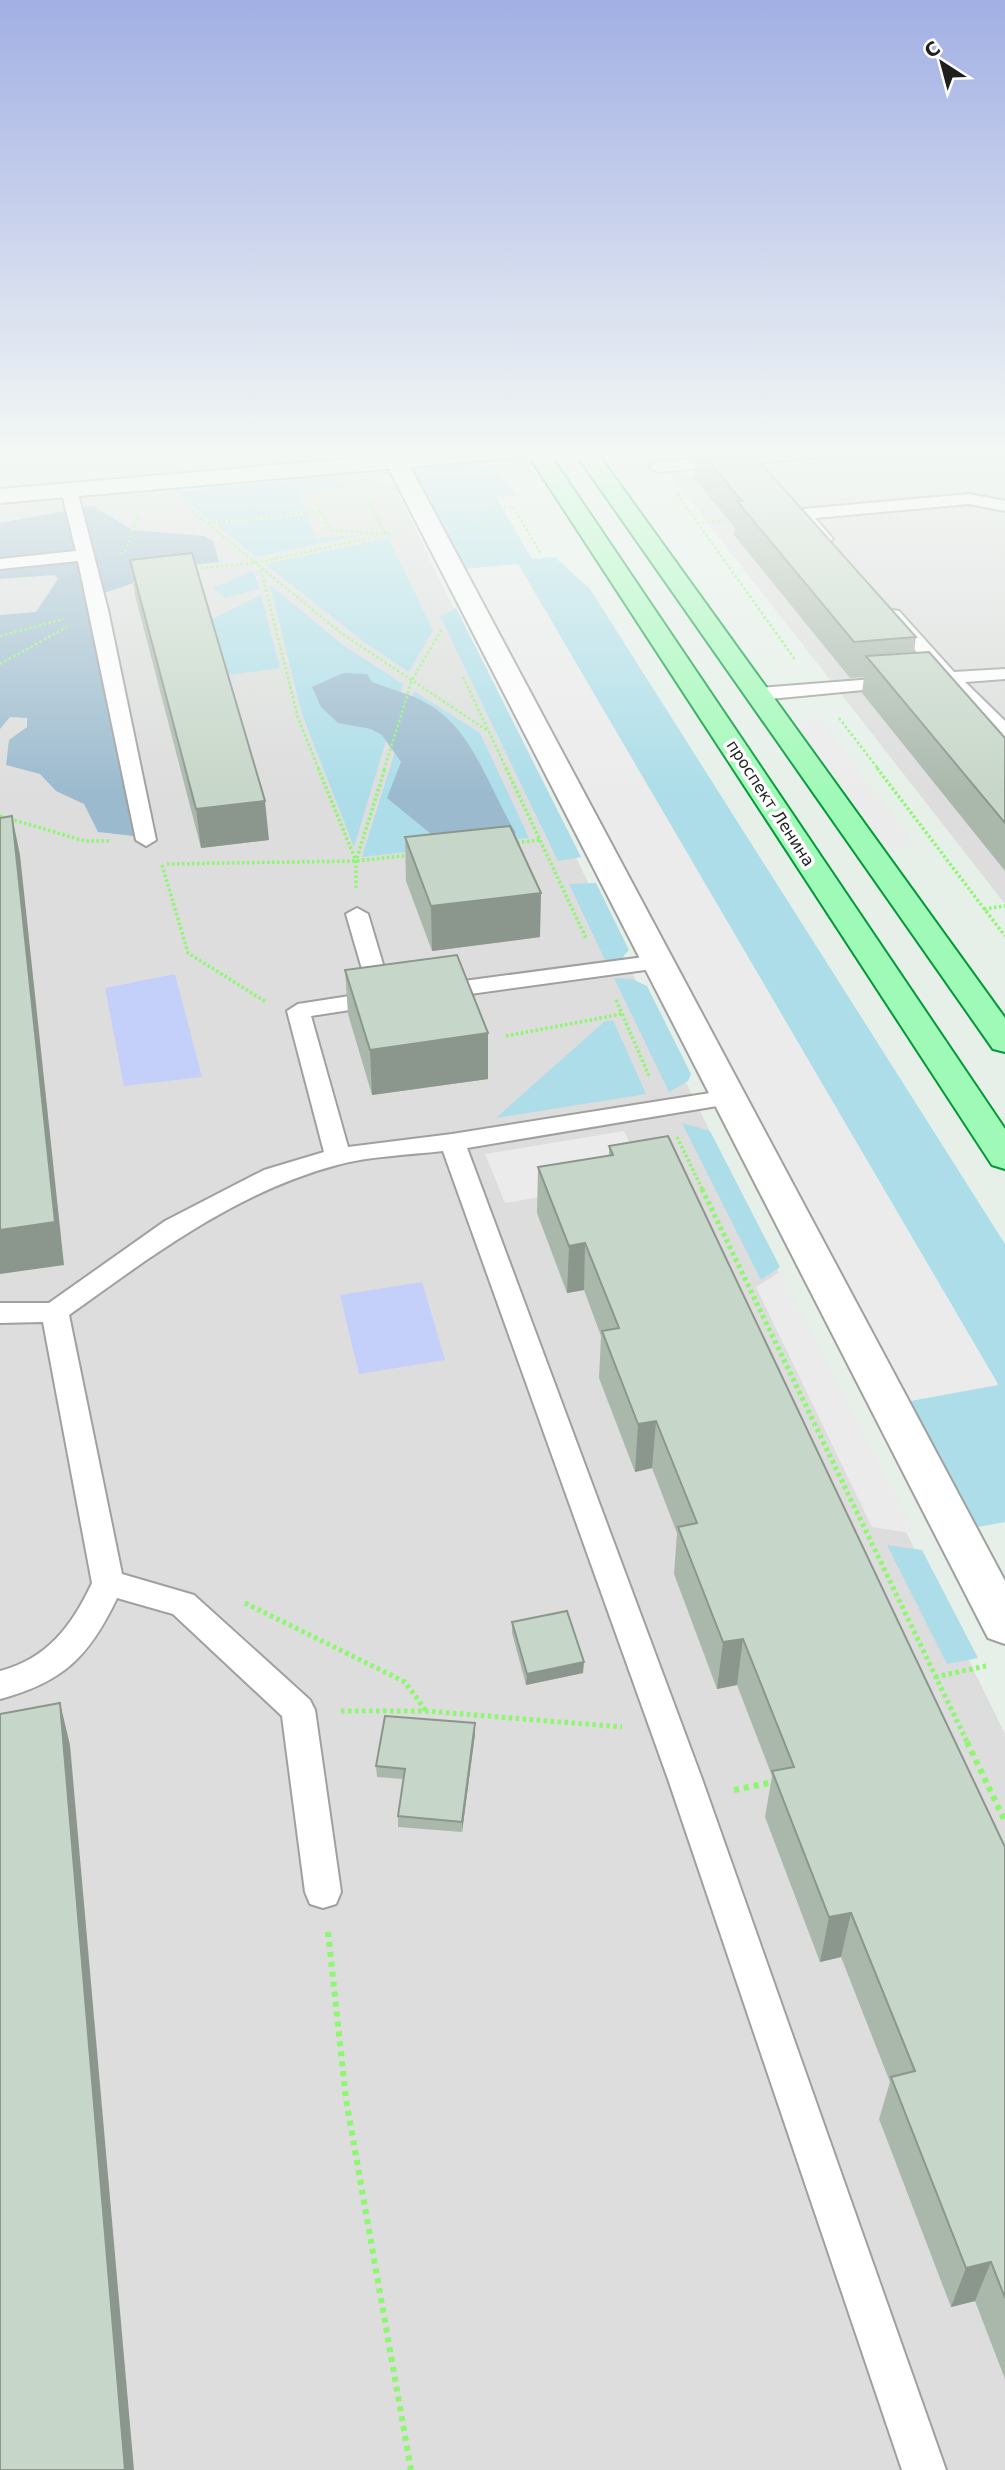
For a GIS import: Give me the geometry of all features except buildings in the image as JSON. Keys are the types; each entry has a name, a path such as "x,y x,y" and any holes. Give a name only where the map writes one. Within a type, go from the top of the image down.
{"main road":[{"name":"проспект Ленина","path":"612,565 1005,1157"},
{"path":"667,565 1005,1042"}],"street":[{"path":"451,565 1005,1625"}],"lane":[{"path":"87,565 99,610 146,840"},
{"path":"885,606 948,677 1005,731"},
{"path":"759,694 1005,674"},
{"path":"357,914 382,998"},
{"path":"338,1156 298,1011 382,998 602,972 659,962"},
{"path":"0,1313 55,1312 174,1227 273,1176 338,1156 452,1142 729,1097"},
{"path":"452,1142 667,1730 924,2470"},
{"path":"0,1685 29,1679 71,1649 97,1608 108,1583 55,1312"},
{"path":"108,1583 183,1604 298,1710 323,1892"}],"path":[{"path":"187,570 233,565"},
{"path":"257,565 341,633 488,732"},
{"path":"260,568 298,718 356,861"},
{"path":"0,636 99,610"},
{"path":"0,664 99,610"},
{"path":"439,620 447,641"},
{"path":"356,861 412,680 442,629"},
{"path":"462,675 622,1014 663,1108 1005,1821"},
{"path":"0,817 85,841 146,840 162,864 188,953 282,1013 298,1011"},
{"path":"500,844 540,840"},
{"path":"162,864 356,861 421,853"},
{"path":"983,909 1005,906"},
{"path":"506,1036 622,1014"},
{"path":"231,1597 405,1682 426,1711"},
{"path":"935,1677 993,1665"},
{"path":"298,1710 426,1711 667,1730"},
{"path":"950,1739 964,1736"},
{"path":"323,1892 346,2099 411,2470"}],"shaded area":[{"path":"0,565 433,565 1005,1734 1005,2470 0,2470"},
{"path":"0,565 190,565 87,599 134,836 98,832 84,804 56,791 40,774 6,765 9,740 27,727 27,718 10,717 0,729 0,615 36,612 58,579 55,575 0,579"},
{"path":"267,565 401,565 433,630 409,672 363,641"},
{"path":"464,565 505,565 466,569"},
{"path":"519,565 564,565 590,589 1005,1244 1005,1522 978,1527 910,1401 998,1384"},
{"path":"519,565 998,1385 910,1401 466,569"},
{"path":"741,565 1005,565 1005,904"},
{"path":"253,571 260,588 225,598 213,588"},
{"path":"270,585 343,645 403,684 354,847 302,714"},
{"path":"261,595 280,668 227,675 210,620"},
{"path":"456,608 581,857 558,861 440,616"},
{"path":"343,673 367,674 372,682 415,697 444,715 469,745 516,833 441,842 387,798 401,762 382,735 371,729 338,723 321,707 312,687"},
{"path":"414,691 480,733 529,838 362,857"},
{"path":"821,720 916,846 889,850 796,723"},
{"path":"596,883 629,950 619,961 607,964 569,884"},
{"path":"175,974 202,1077 124,1086 105,988"},
{"path":"614,978 632,979 647,986 691,1074 688,1081 669,1092"},
{"path":"613,1020 646,1094 496,1118 604,1022"},
{"path":"682,1123 710,1131 780,1267 761,1280"},
{"path":"624,1131 647,1179 505,1203 485,1154"},
{"path":"780,1272 916,1534 872,1527 756,1287"},
{"path":"422,1282 445,1360 359,1374 340,1295"},
{"path":"887,1545 922,1550 978,1658 947,1664"}]}
